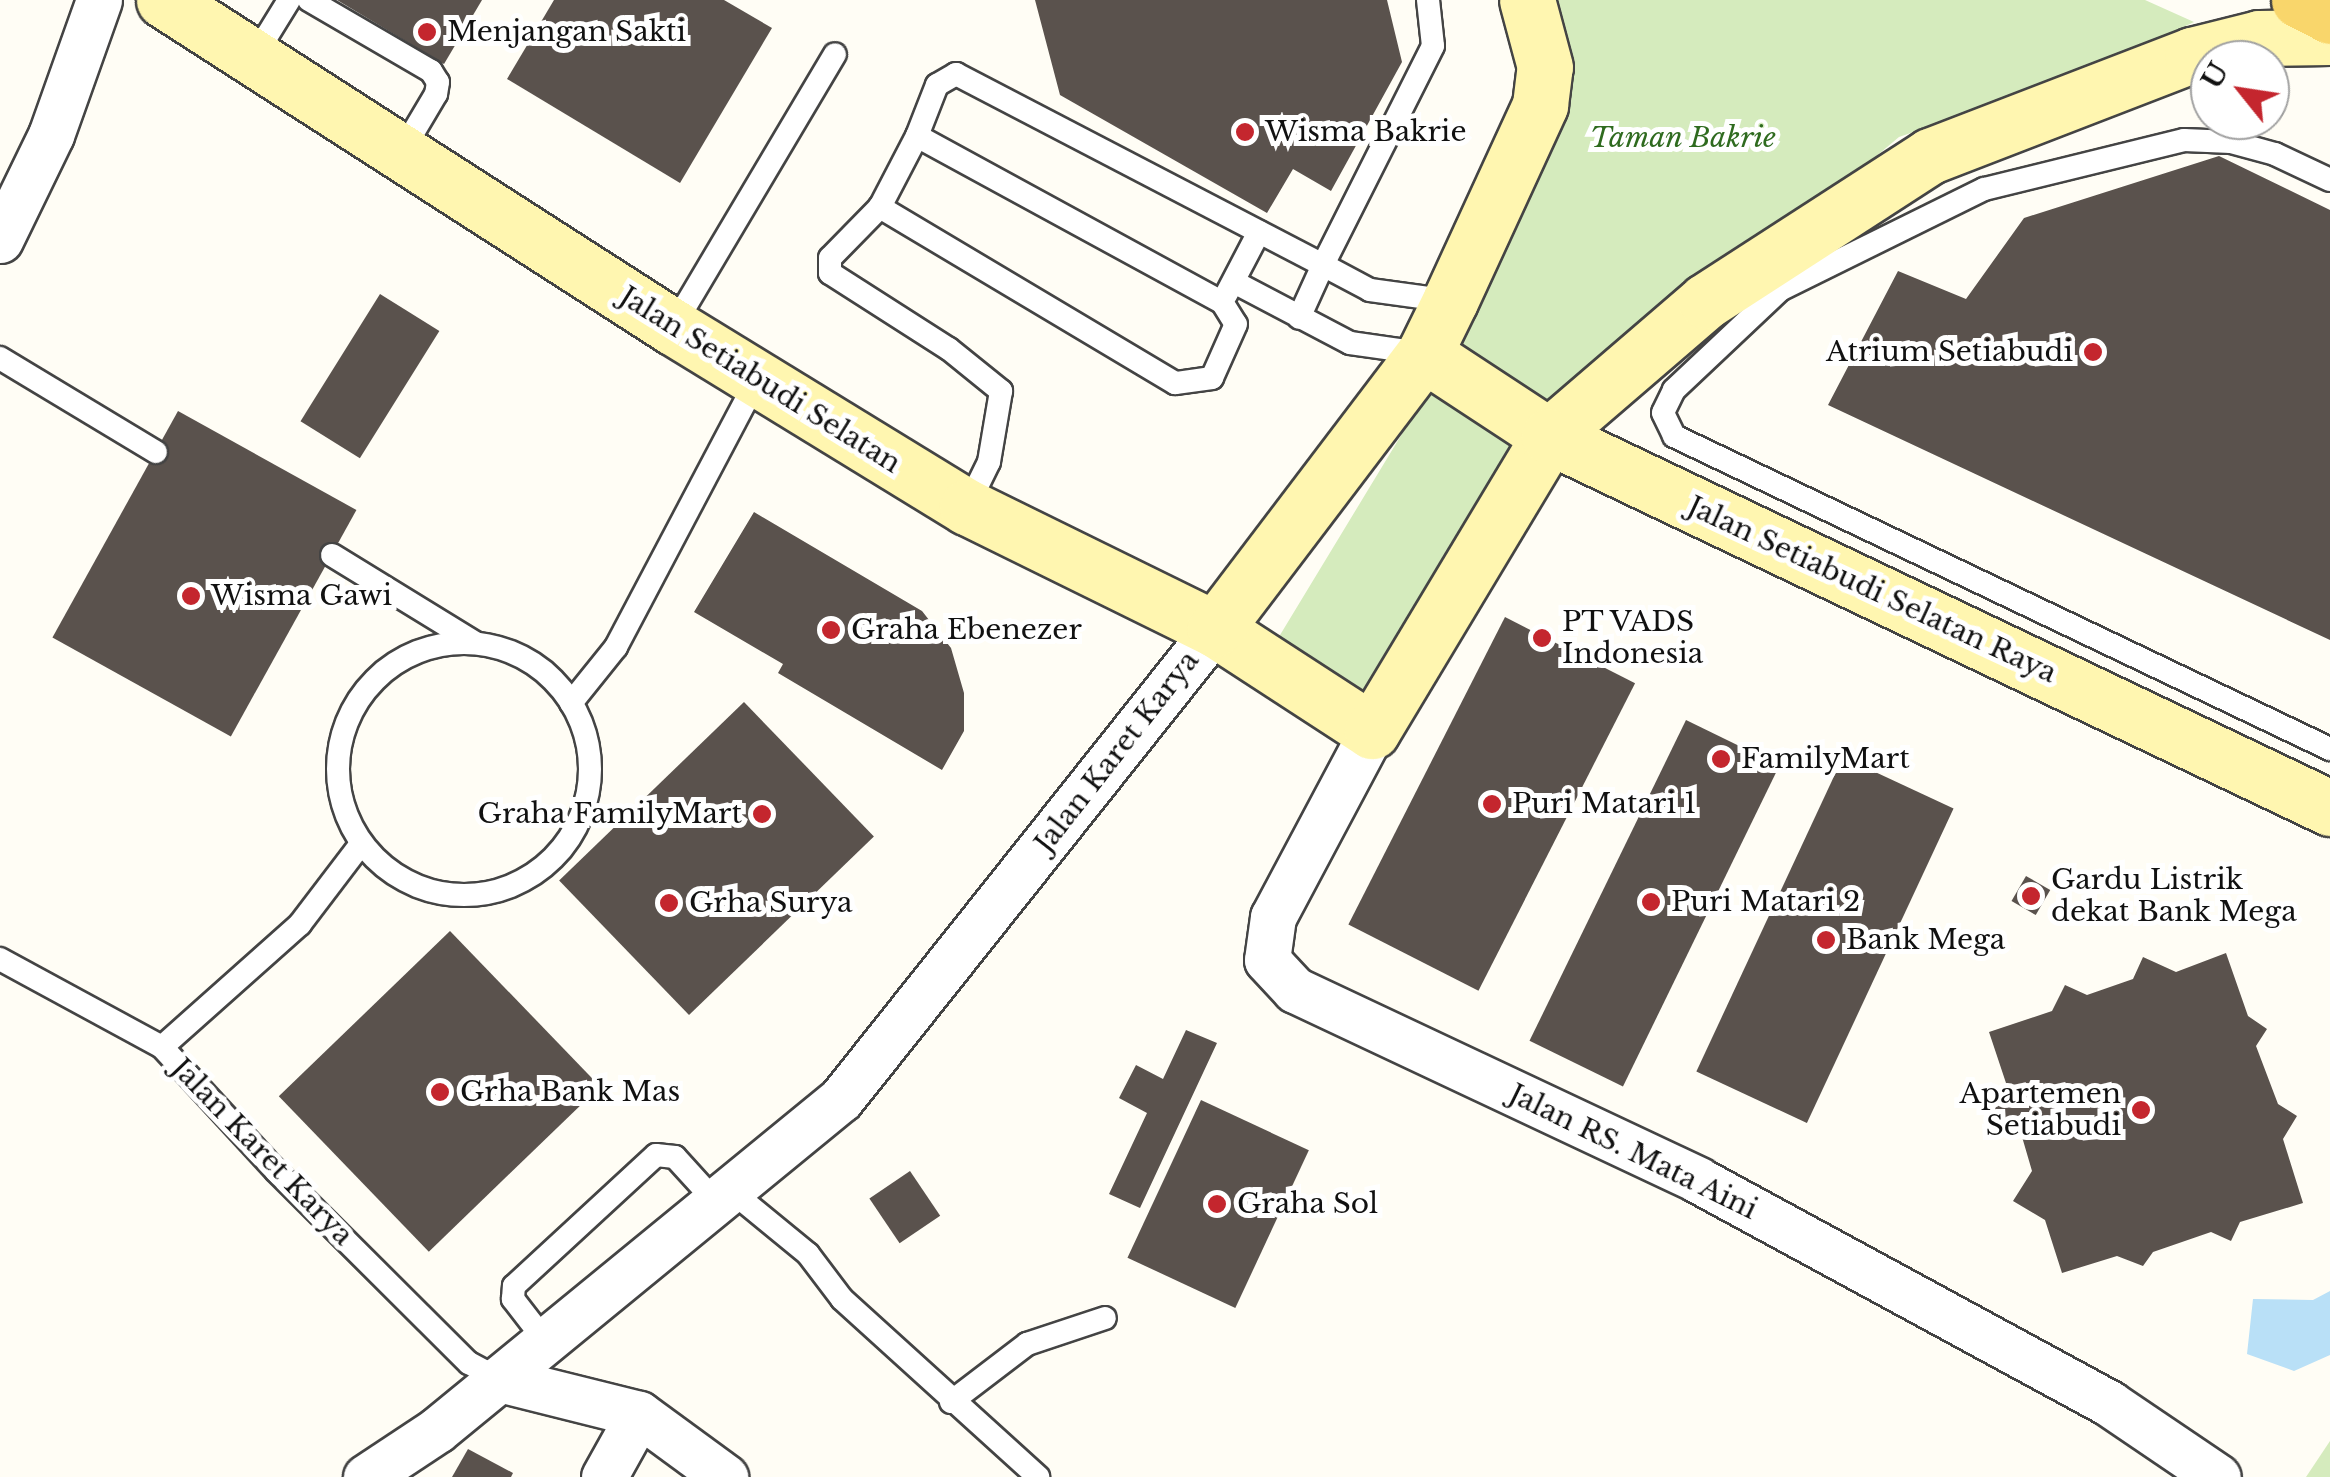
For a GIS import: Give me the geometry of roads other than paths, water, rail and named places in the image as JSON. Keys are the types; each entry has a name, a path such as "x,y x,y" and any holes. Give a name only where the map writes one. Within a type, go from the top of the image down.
{"main road":[{"path":"2300,0 2330,16"}],"street":[{"path":"0,240 50,135 99,0"},
{"name":"Jalan Setiabudi Selatan","path":"164,0 673,328 967,508 1215,628 1372,732"},
{"name":"Jalan Karet Karya","path":"366,1477 437,1430 547,1343 841,1099 1215,628 1424,354 1540,106 1544,67 1527,0"},
{"path":"1372,732 1549,436 1706,301 1930,156 2192,55 2259,38 2330,37"},
{"name":"Jalan Setiabudi Selatan Raya","path":"1424,354 1549,436 2330,808"},
{"name":"Jalan RS. Mata Aini","path":"1372,732 1273,917 1267,960 1294,990 1698,1180 2110,1404 2218,1477"},
{"path":"499,1380 640,1414 725,1477"},
{"path":"604,1477 640,1414"}],"lane":[{"path":"254,58 290,0"},
{"path":"309,0 431,72 438,82 436,94 402,153"},
{"path":"1299,318 1433,46 1428,0"},
{"path":"673,328 835,54"},
{"path":"967,508 988,462 1001,392 949,349 830,272 830,258 880,207 917,136 937,85 956,74 1370,290 1450,301"},
{"path":"917,136 1228,292 1299,318 1350,343 1424,354"},
{"path":"2330,180 2276,154 2231,142 2184,140 1984,189 1780,290 1674,390 1664,414 1674,436 2330,748"},
{"path":"880,207 1175,384 1212,378 1220,364 1236,324 1228,292 1258,232"},
{"path":"0,358 156,452"},
{"path":"572,703 616,647 757,380"},
{"path":"332,555 474,642 504,649 533,662 572,703 586,738 590,776 582,815 563,848 534,875 498,892 460,896 422,890 388,872 361,844 344,812 338,778 340,742 353,708 376,679 404,657 438,646 474,642"},
{"path":"162,1048 300,924 361,844"},
{"name":"Jalan Karet Karya","path":"0,959 162,1048 276,1172 456,1349 499,1380"},
{"path":"547,1343 513,1299 514,1286 656,1155 675,1157 723,1196 808,1254 842,1300 1038,1477"},
{"path":"951,1402 1027,1344 1105,1318"}],"water":[{"path":"2330,1291 2330,1355 2294,1371 2247,1354 2253,1299 2313,1300"}],"place":[{"name":"Menjangan Sakti","path":"427,32"},
{"name":"Wisma Bakrie","path":"1245,132"},
{"name":"Atrium Setiabudi","path":"2093,352"},
{"name":"Wisma Gawi","path":"191,596"},
{"name":"Graha Ebenezer","path":"831,630"},
{"name":"PT VADS Indonesia","path":"1542,638"},
{"name":"FamilyMart","path":"1721,759"},
{"name":"Puri Matari 1","path":"1492,804"},
{"name":"Graha FamilyMart","path":"762,814"},
{"name":"Gardu Listrik dekat Bank Mega","path":"2031,896"},
{"name":"Puri Matari 2","path":"1651,902"},
{"name":"Grha Surya","path":"669,903"},
{"name":"Bank Mega","path":"1826,940"},
{"name":"Grha Bank Mas","path":"440,1092"},
{"name":"Apartemen Setiabudi","path":"2141,1110"},
{"name":"Graha Sol","path":"1217,1204"}],"park label":[{"name":"Taman Bakrie","path":"1683,138"}]}
